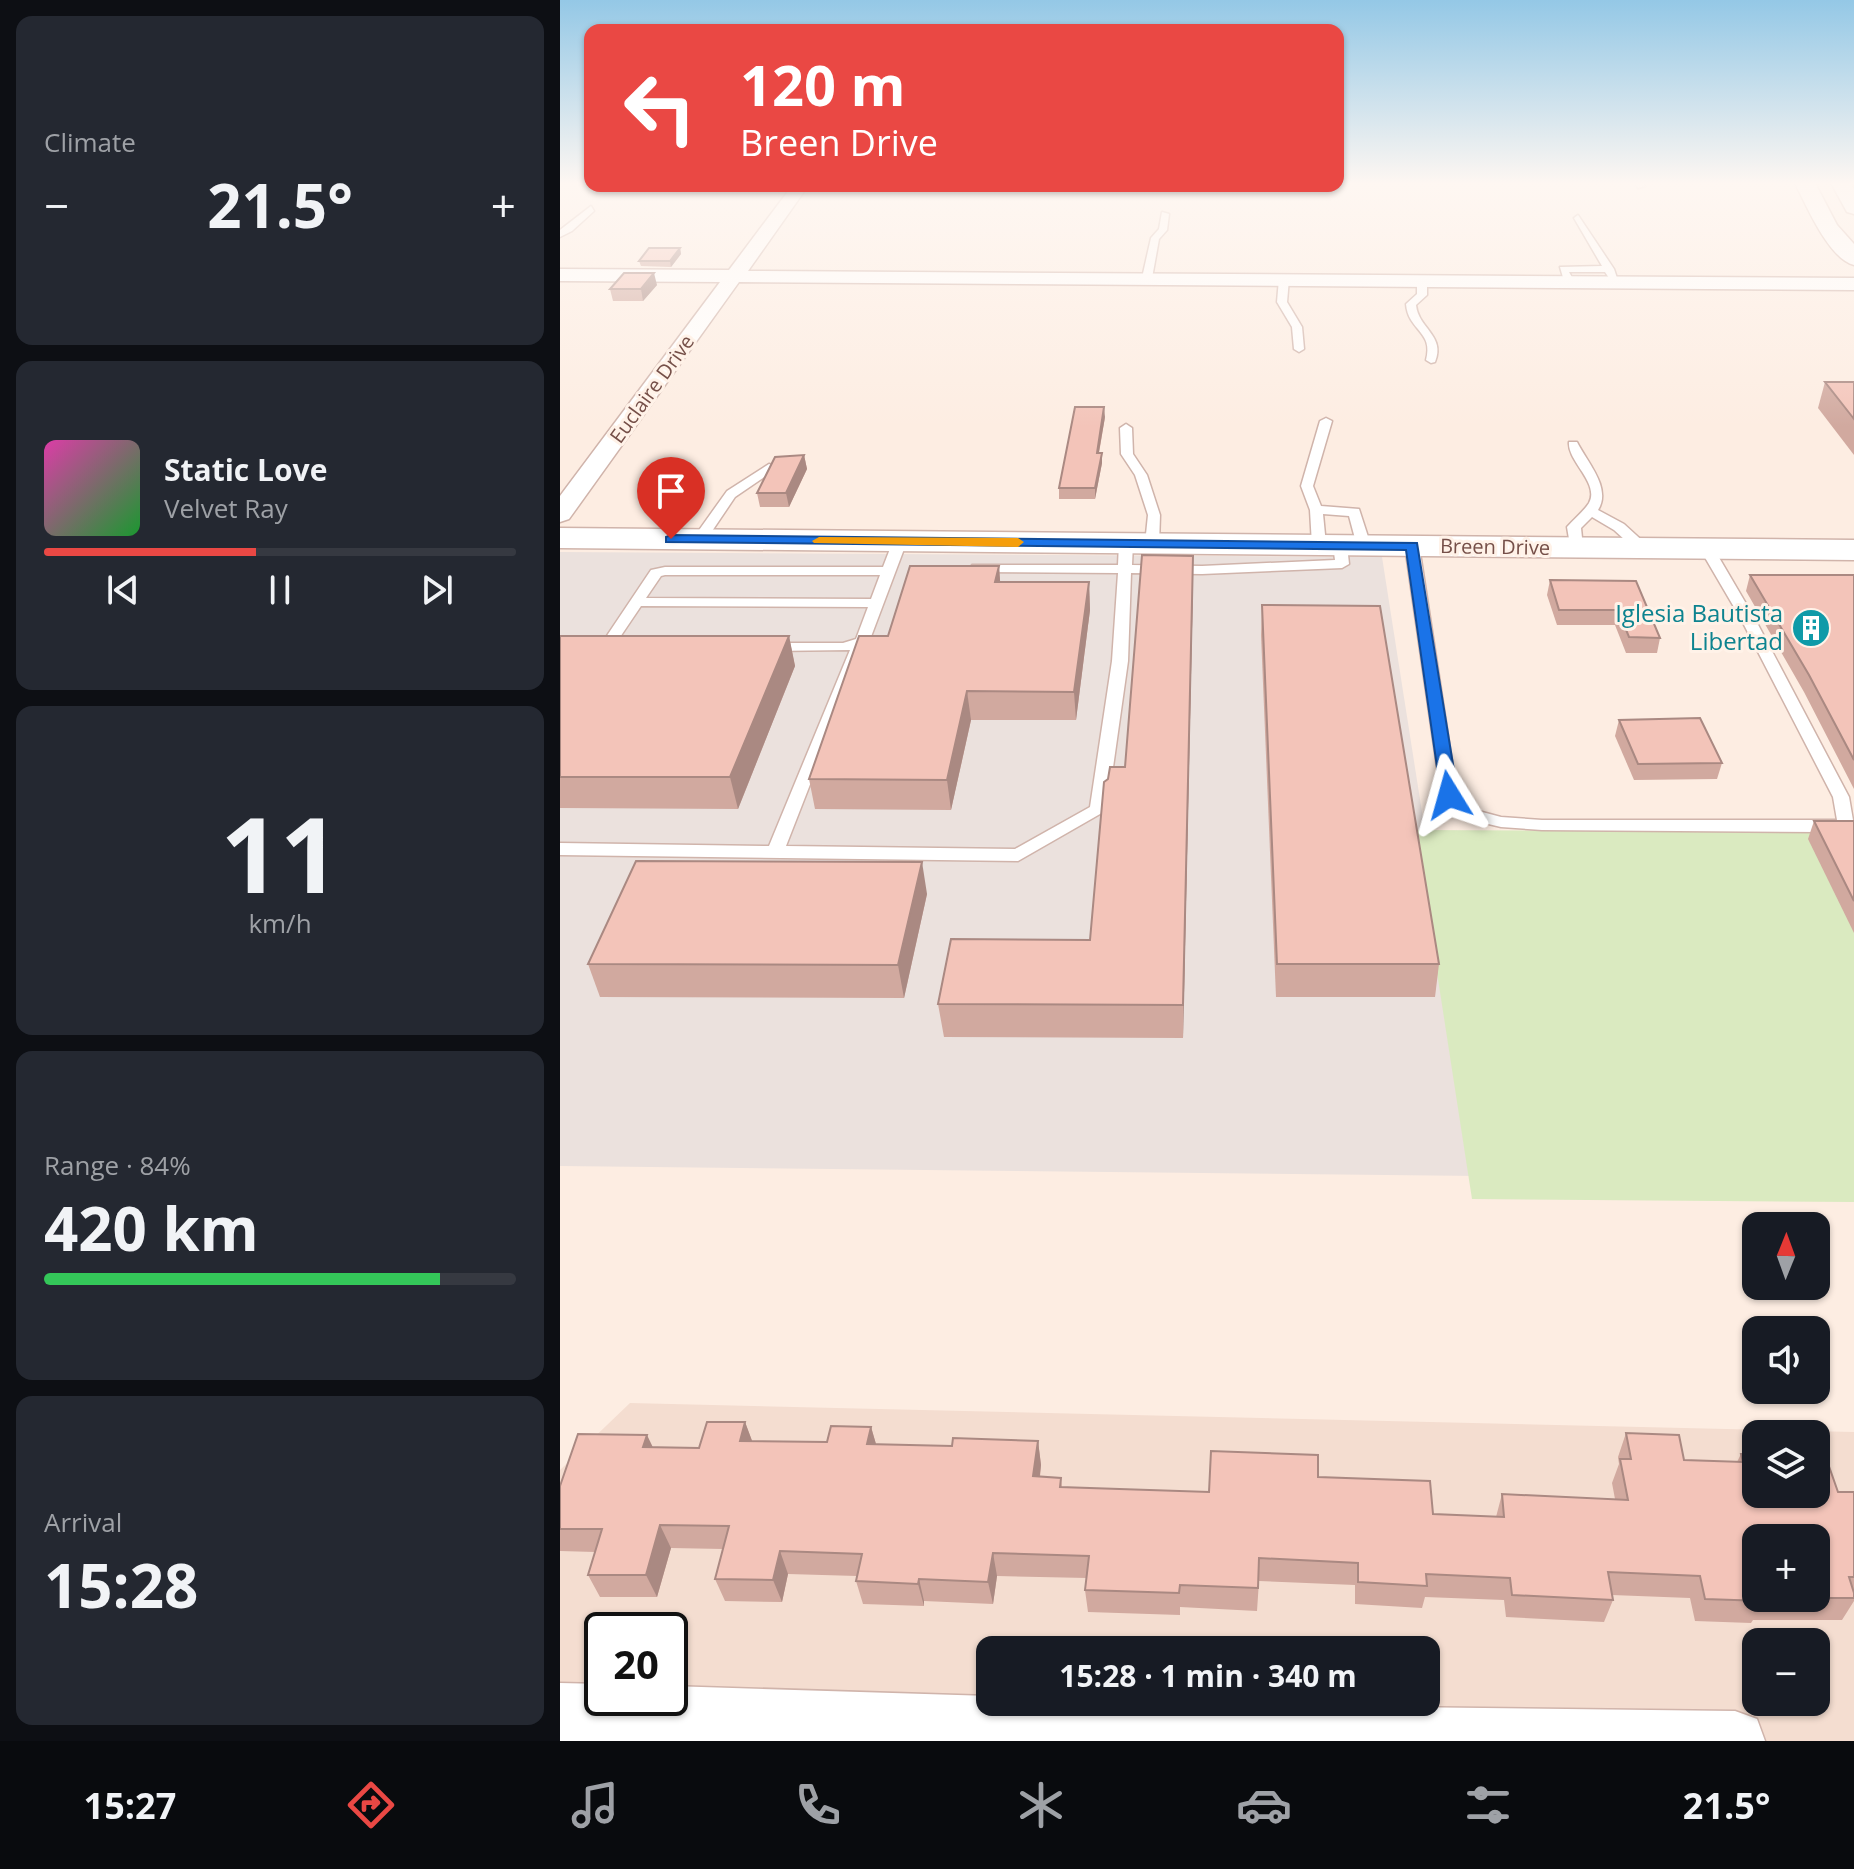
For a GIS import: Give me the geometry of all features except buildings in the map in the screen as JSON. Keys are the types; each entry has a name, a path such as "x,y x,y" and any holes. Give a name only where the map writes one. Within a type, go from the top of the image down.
{"street":[{"name":"Euclaire Drive","path":"560,514 743,264"},
{"path":"560,275 1569,281 1612,276 1854,284"},
{"name":"Breen Drive","path":"560,538 699,540 970,559 1134,552 1281,555 1341,545 1854,550"},
{"path":"560,1713 1284,1738 1735,1741"}],"lane":[{"path":"1147,278 1150,264"},
{"path":"1605,264 1612,276"},
{"path":"1284,279 1282,302 1297,327 1299,349"},
{"path":"1422,280 1422,295 1411,304 1412,317 1428,331 1435,351 1431,360"},
{"path":"1326,421 1307,486 1316,510 1341,545"},
{"path":"560,849 1018,855 1098,810 1134,552 1154,515 1141,475 1127,454 1126,428"},
{"path":"1573,445 1596,491 1596,503 1574,527 1576,548"},
{"path":"699,540 731,494 773,467"},
{"path":"1316,510 1354,512 1341,545"},
{"path":"1589,510 1619,527 1642,548"},
{"path":"1412,546 1449,795 1465,813 1501,822 1542,825 1819,827 1847,824 1850,821 1841,797 1748,619 1707,549"},
{"path":"1134,552 1202,570 1281,555"},
{"path":"607,646 656,573 895,556 775,852"},
{"path":"636,602 878,603"},
{"path":"748,647 843,647 862,642"}],"shaded area":[{"path":"560,552 1382,557 1479,1176 560,1166"},
{"path":"630,1403 1742,1429 1742,1508 1830,1508 1830,1431 1854,1432 1854,1741 560,1741 560,1470"}],"green space":[{"path":"1415,830 1818,832 1854,906 1854,1202 1472,1199"}],"slow traffic":[{"path":"819,541 1018,542"}],"place":[{"name":"Iglesia Bautista Libertad","path":"1811,628"}],"route":[{"path":"671,539 1412,546 1449,795"}]}
